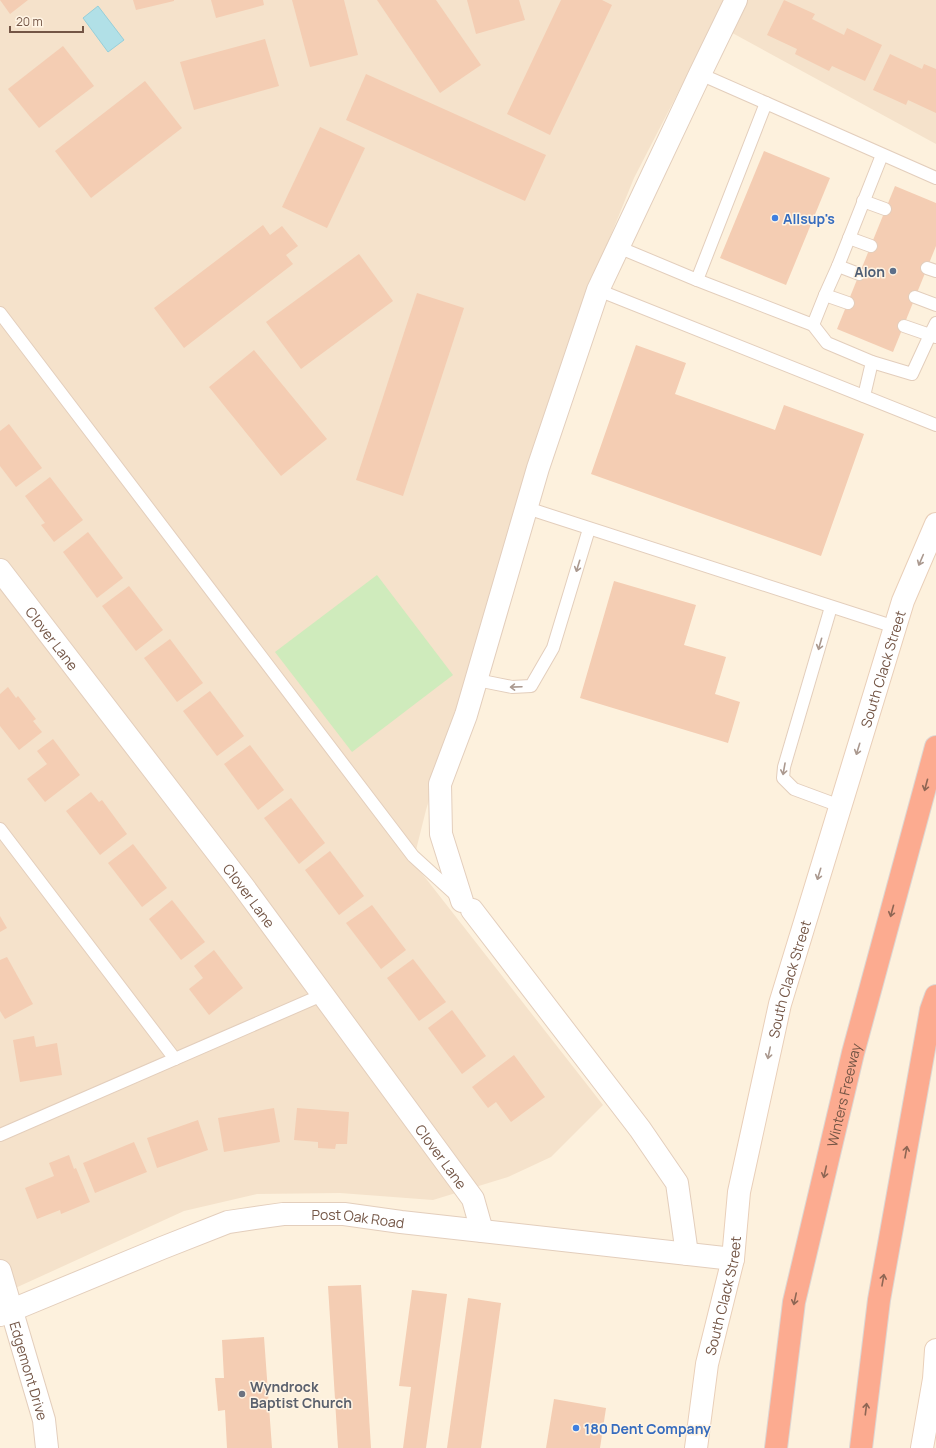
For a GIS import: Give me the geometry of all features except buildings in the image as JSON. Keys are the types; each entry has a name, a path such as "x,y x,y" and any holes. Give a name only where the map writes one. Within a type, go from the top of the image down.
{"highway":[{"name":"Winters Freeway","path":"776,1448 794,1302 853,1053 936,747"},
{"path":"861,1448 879,1300 931,1010 936,996"}],"street":[{"path":"687,1254 677,1183 640,1129 467,906 442,834 440,784 466,715 538,468 598,290 736,0"},
{"name":"South Clack Street","path":"696,1448 707,1364 733,1259 739,1192 780,1004 903,601 936,524"},
{"name":"Clover Lane","path":"0,570 238,880 473,1199 482,1231"},
{"name":"Post Oak Road","path":"5,1313 228,1222 283,1214 344,1214 401,1222 733,1259"},
{"name":"Edgemont Drive","path":"0,1271 5,1313 44,1420 47,1448"},
{"path":"922,1448 934,1379 936,1350"}],"lane":[{"path":"700,74 936,178"},
{"path":"697,280 766,103"},
{"path":"813,325 882,154"},
{"path":"863,201 885,209"},
{"path":"849,238 870,246"},
{"path":"618,247 697,280 813,325 827,343 872,362 912,374 933,336 936,323"},
{"path":"838,266 859,274"},
{"path":"598,290 936,425"},
{"path":"825,295 848,303"},
{"path":"916,297 936,305"},
{"path":"0,313 413,856 467,906"},
{"path":"904,326 933,336"},
{"path":"864,396 872,362"},
{"path":"527,508 895,627"},
{"path":"477,680 512,687 531,686 553,648 589,529"},
{"path":"831,607 784,768 783,778 794,789 840,806"},
{"path":"0,829 175,1059"},
{"path":"0,1135 322,995"}],"shaded area":[{"path":"0,0 936,0 936,144 714,23 634,178 572,331 426,810 413,862 603,1105 551,1157 508,1177 433,1200 340,1193 257,1194 184,1211 0,1295"}],"green space":[{"path":"377,575 453,675 352,752 275,652"}],"water":[{"path":"98,6 124,40 108,52 83,18"}],"place":[{"name":"Allsup's","path":"775,218"},
{"name":"Alon","path":"893,271"},
{"name":"Wyndrock Baptist Church","path":"242,1394"},
{"name":"180 Dent Company","path":"576,1428"}]}
